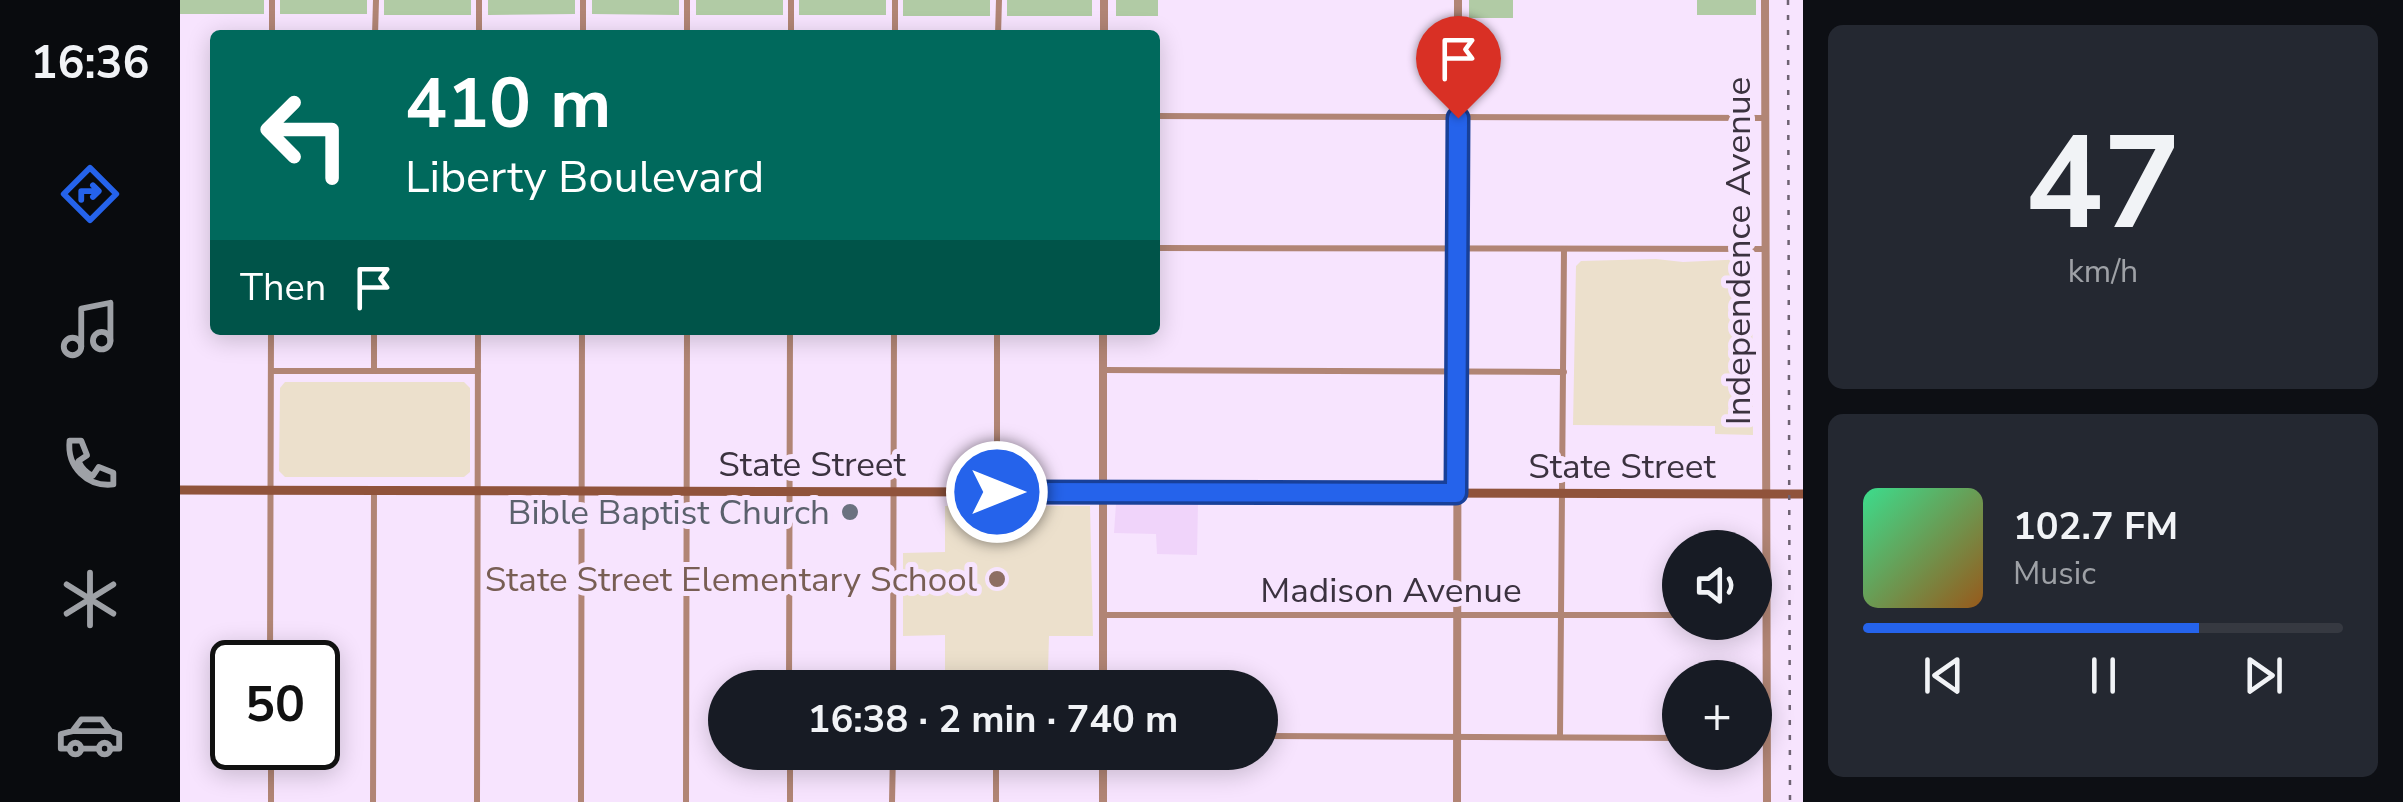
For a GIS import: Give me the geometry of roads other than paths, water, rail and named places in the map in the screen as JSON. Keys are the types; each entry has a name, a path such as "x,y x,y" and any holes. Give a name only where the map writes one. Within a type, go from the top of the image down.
{"main road":[{"name":"State Street","path":"180,490 1803,494"}],"street":[{"path":"272,0 272,30"},
{"path":"376,0 376,30"},
{"path":"480,0 480,30"},
{"path":"583,0 583,30"},
{"path":"687,0 687,30"},
{"path":"791,0 791,30"},
{"path":"895,0 895,30"},
{"path":"998,30 999,0"},
{"path":"1104,0 1104,30"},
{"path":"1457,802 1458,0"},
{"name":"Independence Avenue","path":"1765,0 1766,530"},
{"path":"1160,116 1765,118"},
{"path":"1160,248 1766,250"},
{"path":"1560,737 1564,249"},
{"path":"270,640 271,335"},
{"path":"374,335 374,371"},
{"path":"477,802 478,335"},
{"path":"581,802 582,335"},
{"path":"686,335 686,802"},
{"path":"790,335 790,670"},
{"path":"893,670 894,335"},
{"path":"997,492 998,335"},
{"path":"1102,670 1103,335"},
{"path":"1103,370 1564,372"},
{"path":"271,371 478,371"},
{"path":"374,491 374,802"},
{"name":"Madison Avenue","path":"1102,615 1662,615"},
{"path":"1278,736 1662,738"},
{"path":"271,770 271,802"},
{"path":"790,770 790,802"},
{"path":"892,770 892,802"},
{"path":"996,770 996,802"},
{"path":"1103,770 1103,802"},
{"name":"Independence Avenue","path":"1767,770 1767,802"}],"railway":[{"path":"1788,0 1790,802"}],"place":[{"name":"Bible Baptist Church","path":"850,512"},
{"name":"State Street Elementary School","path":"997,579"}]}
